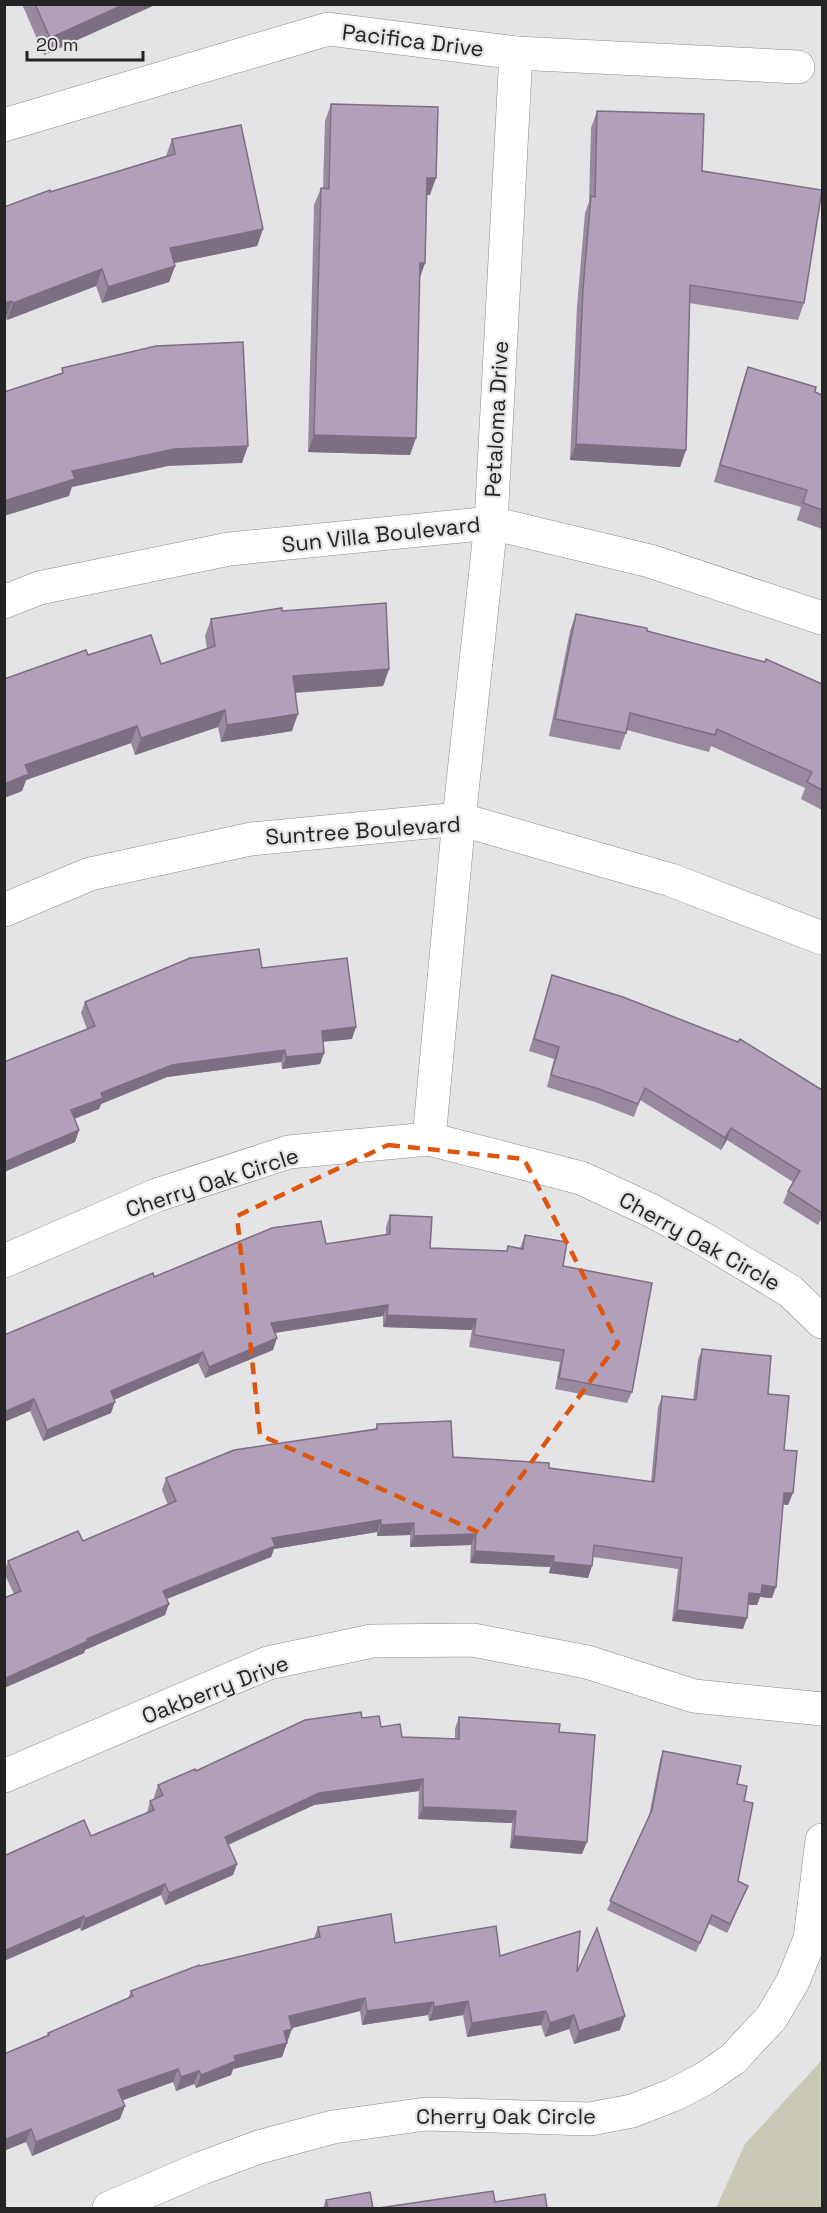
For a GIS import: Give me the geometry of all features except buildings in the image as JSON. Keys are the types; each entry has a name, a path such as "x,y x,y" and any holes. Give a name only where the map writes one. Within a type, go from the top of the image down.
{"street":[{"name":"Pacifica Drive","path":"4,124 328,29 516,53 798,67"},
{"name":"Petaloma Drive","path":"459,819 491,523 516,53"},
{"name":"Sun Villa Boulevard","path":"4,602 39,588 229,549 491,523 650,561 822,618"},
{"name":"Suntree Boulevard","path":"4,910 90,874 251,839 459,819 671,880 822,938"},
{"path":"429,1139 459,819"},
{"name":"Cherry Oak Circle","path":"4,1261 157,1196 289,1152 429,1139 581,1179 650,1210 702,1238 790,1291 822,1322"},
{"name":"Oakberry Drive","path":"4,1776 268,1663 372,1641 473,1640 587,1662 694,1696 822,1710"},
{"name":"Cherry Oak Circle","path":"109,2208 248,2151 333,2127 426,2114 591,2119 632,2111 673,2095 704,2079 733,2059 772,2017 793,1981 810,1940 822,1840"}],"highlighted area":[{"path":"388,1145 524,1159 618,1343 480,1533 260,1435 237,1216"}],"green space":[{"path":"822,2060 822,2208 716,2208 745,2144"}]}
